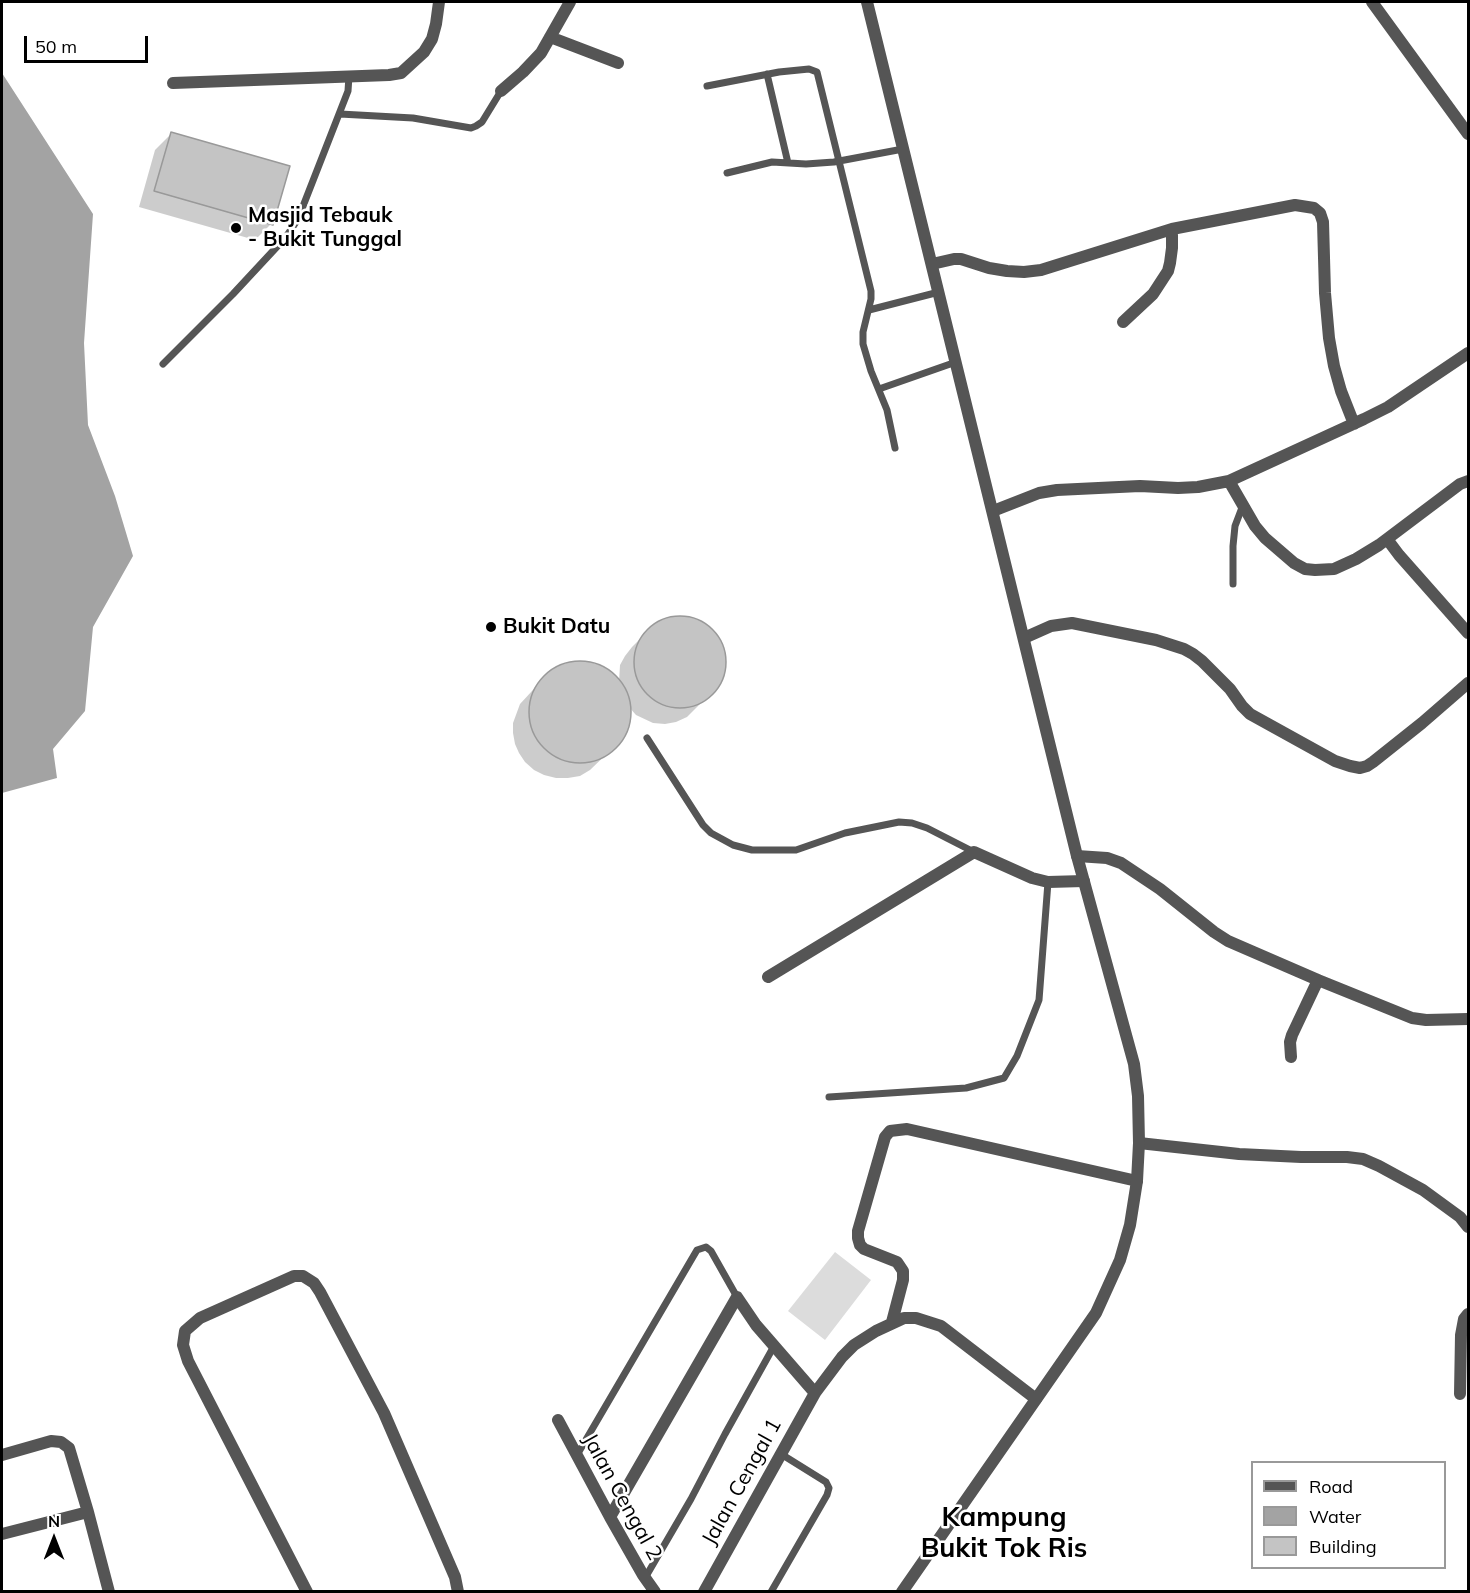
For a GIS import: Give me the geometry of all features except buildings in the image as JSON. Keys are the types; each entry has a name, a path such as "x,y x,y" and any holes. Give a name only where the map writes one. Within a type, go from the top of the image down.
{"street":[{"path":"173,83 401,73 414,63 432,39 439,2"},
{"path":"501,91 541,53 570,2"},
{"path":"867,2 1077,856 1134,1064 1138,1095 1137,1182 1131,1225 1120,1260 1096,1313 902,1592"},
{"path":"1372,2 1468,134"},
{"path":"550,37 618,63"},
{"path":"932,264 961,259 1007,272 1041,270 1172,229 1295,205 1314,208 1320,213 1323,222 1325,293 1334,366 1354,424"},
{"path":"1123,322 1153,294 1168,271 1172,248 1172,229"},
{"path":"993,511 1039,493 1057,490 1140,486 1188,488 1229,481 1388,407 1468,353"},
{"path":"1229,481 1254,526 1265,538 1294,563 1305,569 1316,570 1334,569 1356,559 1387,539 1460,484 1468,481"},
{"path":"1387,539 1393,549 1468,633"},
{"path":"1024,638 1051,626 1072,623 1156,640 1184,649 1202,661 1230,689 1250,714 1335,761 1360,768 1373,762 1468,683"},
{"path":"768,977 974,852 1032,878 1048,882 1084,881"},
{"path":"1077,856 1107,858 1121,862 1160,889 1214,932 1318,980 1412,1018 1468,1019"},
{"path":"1291,1057 1292,1035 1318,980"},
{"path":"892,1323 903,1280 903,1271 897,1262 864,1249 858,1238 858,1231 885,1137 890,1131 907,1129 1137,1182"},
{"path":"1139,1143 1239,1154 1347,1156 1363,1159 1423,1190 1460,1217 1468,1227"},
{"path":"307,1592 188,1360 183,1345 185,1331 200,1318 294,1276 303,1276 314,1282 384,1413 455,1576 458,1592"},
{"path":"610,1517 737,1297 774,1346 815,1393"},
{"path":"1460,1394 1461,1335 1464,1319 1468,1314"},
{"path":"892,1323 904,1318 916,1318 941,1326 1036,1399"},
{"name":"Jalan Cengal 1","path":"704,1592 815,1393 854,1345 892,1323"},
{"name":"Jalan Cengal 2","path":"558,1420 610,1517 655,1592"},
{"path":"2,1455 51,1441 61,1442 69,1448 108,1591"},
{"path":"2,1534 88,1512"}],"lane":[{"path":"707,86 767,74 809,69 817,72 871,291 863,344 887,410 895,448"},
{"path":"767,74 788,163"},
{"path":"163,364 233,294 286,237 298,219 340,114 348,91 350,76"},
{"path":"340,114 413,118 471,128 482,122 501,91"},
{"path":"727,173 772,162 806,164 840,161 903,149"},
{"path":"869,310 939,292"},
{"path":"879,389 956,362"},
{"path":"1233,584 1234,536 1237,517 1243,505"},
{"path":"647,738 703,825 711,833 733,845 752,850 796,850 845,833 899,822 927,828 974,852"},
{"path":"830,1097 966,1088 1004,1078 1017,1056 1039,1000 1048,882"},
{"path":"577,1455 698,1250 706,1247 711,1251 737,1297"},
{"path":"645,1578 691,1499 774,1346"},
{"path":"771,1592 829,1488 826,1482 781,1454"}],"shaded area":[{"path":"835,1252 871,1280 825,1340 788,1311"}],"water":[{"path":"2,73 93,214 84,343 88,425 115,496 133,556 93,627 85,711 53,749 57,778 2,793"}],"place":[{"name":"Masjid Tebauk - Bukit Tunggal","path":"236,228"},
{"name":"Bukit Datu","path":"491,627"}],"district":[{"name":"Kampung Bukit Tok Ris","path":"1004,1534"}]}
